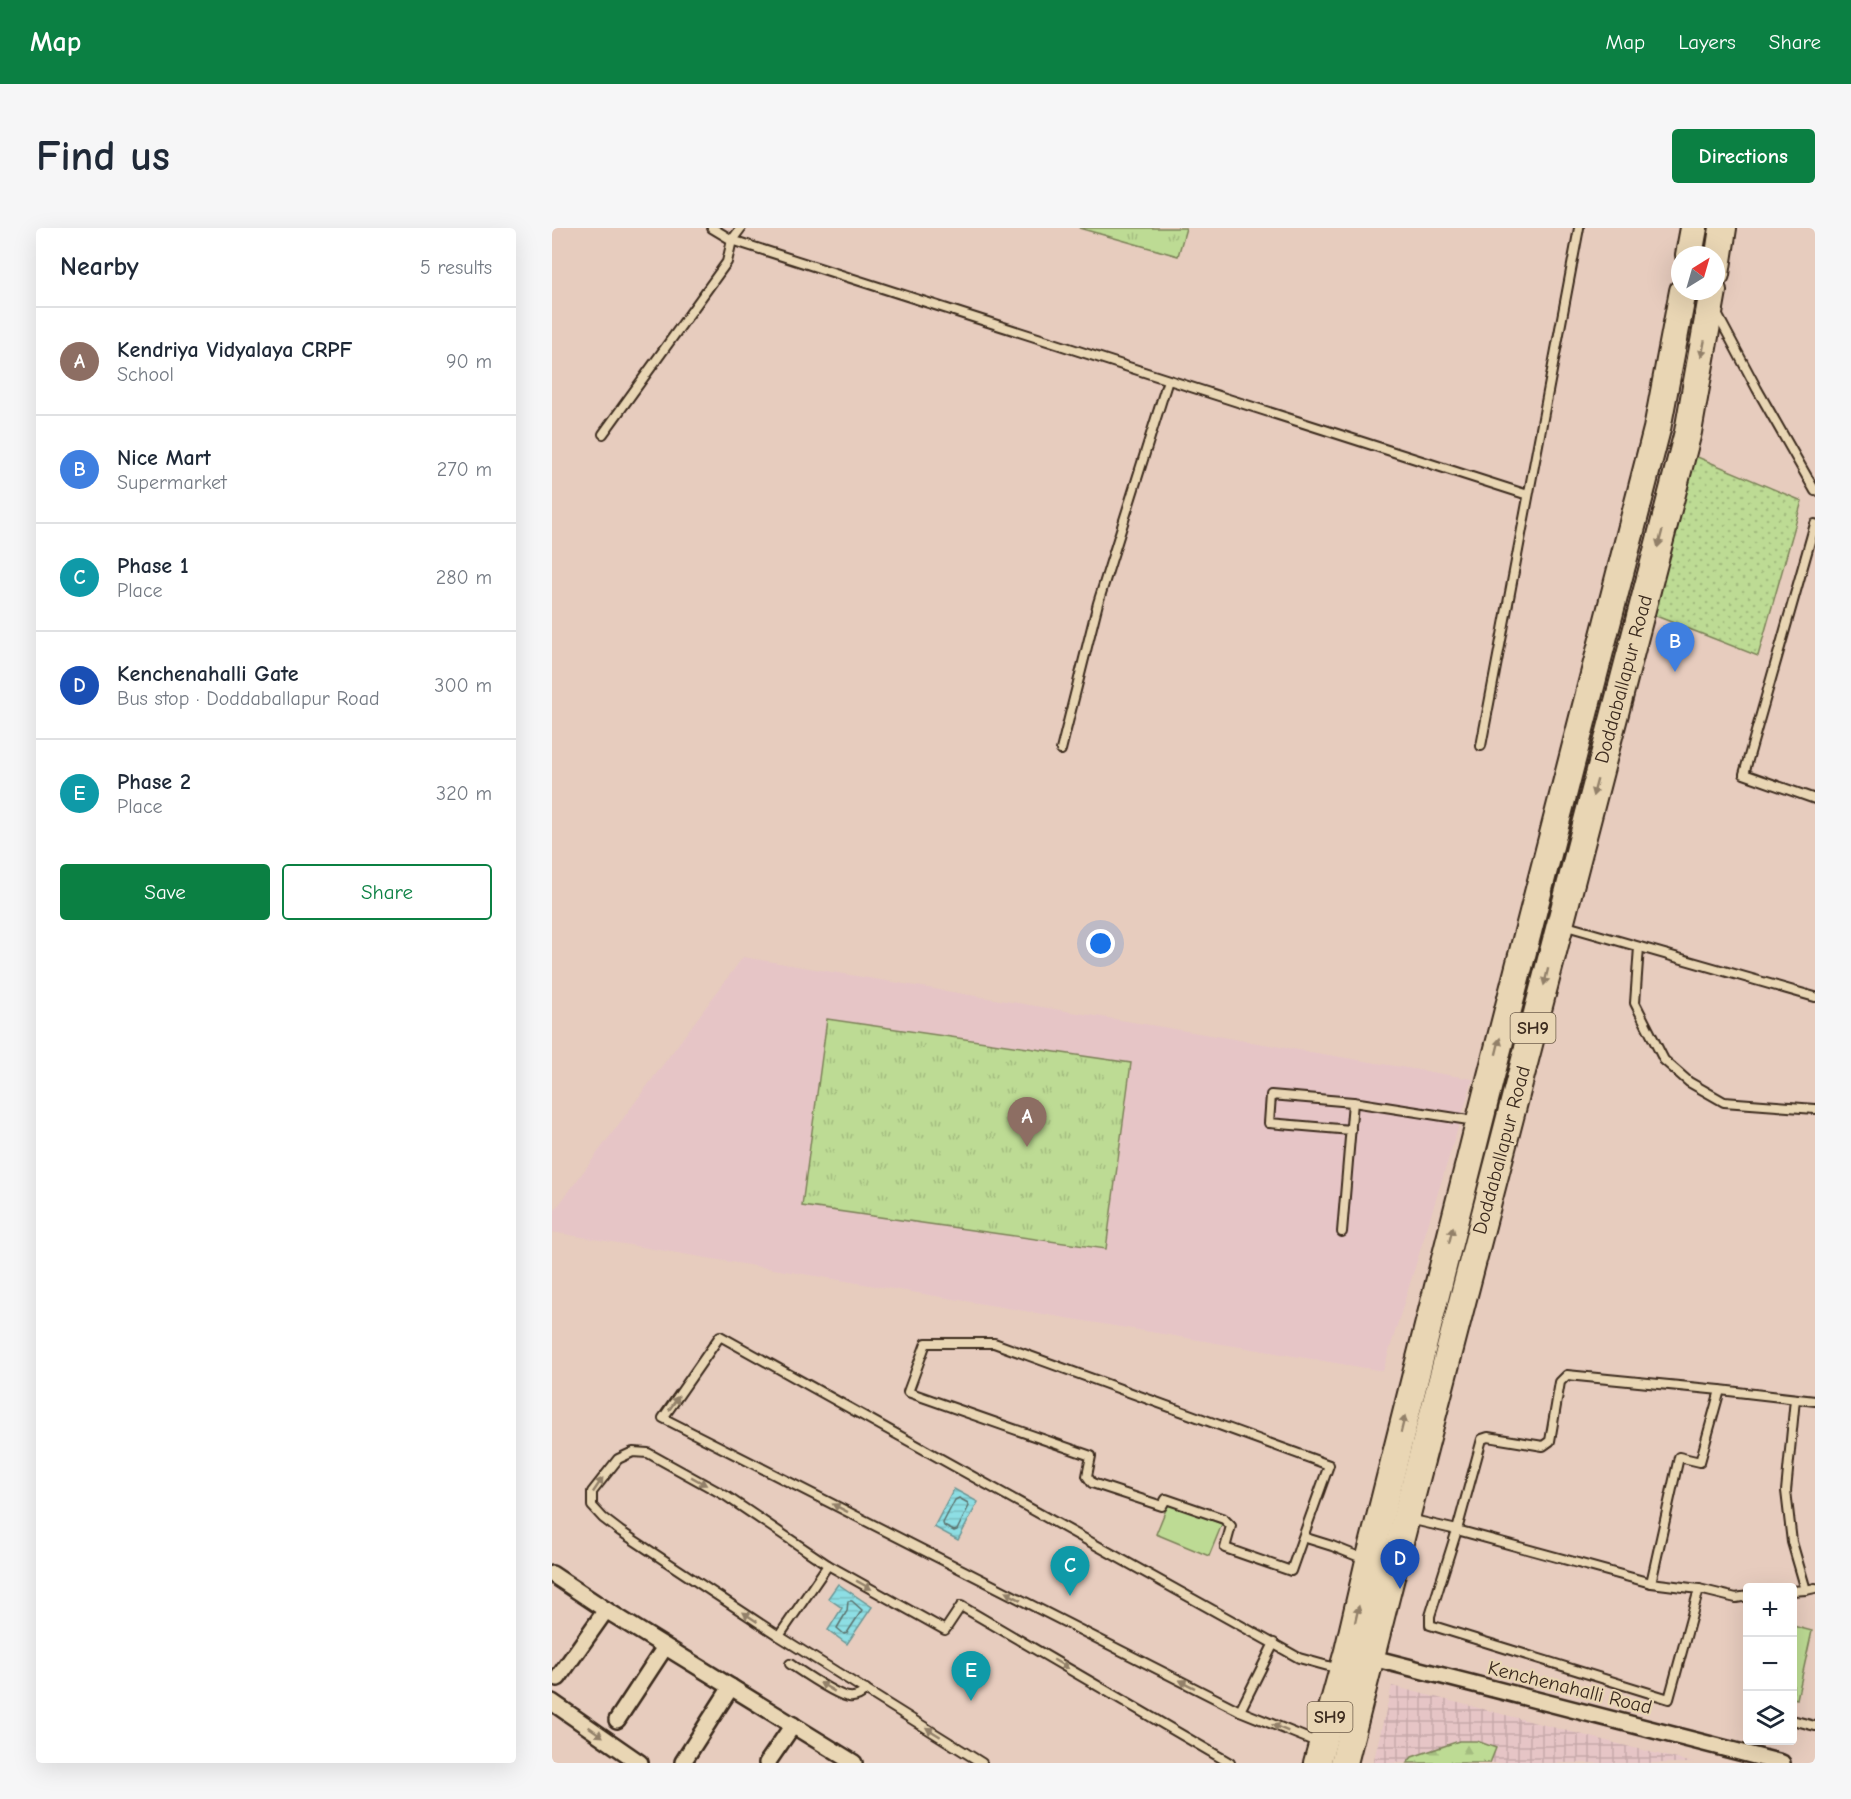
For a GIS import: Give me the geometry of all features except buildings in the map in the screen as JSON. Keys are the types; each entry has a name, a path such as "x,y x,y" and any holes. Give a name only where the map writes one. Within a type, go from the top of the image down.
{"main road":[{"path":"1691,246 1694,228"},
{"path":"1720,246 1723,228"},
{"name":"Doddaballapur Road","path":"1344,1763 1354,1660 1369,1561 1657,429 1681,300"},
{"name":"Doddaballapur Road","path":"1319,1754 1406,1518 1688,432 1712,300"}],"street":[{"path":"552,1574 606,1611 793,1725 849,1762"},
{"path":"558,1678 606,1611"},
{"path":"617,1720 665,1647"},
{"name":"Kenchenahalli Road","path":"1354,1660 1782,1763"},
{"path":"682,1762 731,1687"},
{"path":"552,1702 640,1763"},
{"path":"767,1763 793,1725"}],"lane":[{"path":"712,228 732,240 1528,495"},
{"path":"603,434 727,262 732,240 741,228"},
{"path":"1481,746 1578,228"},
{"path":"1714,300 1757,389 1815,491"},
{"path":"1061,750 1098,603 1168,380"},
{"path":"1815,525 1744,774 1815,799"},
{"path":"1560,924 1815,997"},
{"path":"1639,947 1635,1003 1664,1060 1689,1082 1724,1102 1815,1109"},
{"path":"1351,1131 1269,1123 1271,1095 1353,1102 1479,1122"},
{"path":"1342,1232 1353,1102"},
{"path":"1319,1754 1240,1711 663,1418 720,1336 1299,1658 1354,1660"},
{"path":"926,1343 994,1343 1329,1465 1303,1537 1291,1571 1252,1558 1225,1548 1232,1527 1224,1519 1167,1499 1162,1506 1092,1483 1087,1476 1091,1456 908,1392 926,1343"},
{"path":"1700,1589 1669,1699 1430,1624 1430,1616 1482,1439 1488,1437 1543,1446 1550,1441 1560,1382 1567,1375 1815,1401"},
{"path":"1651,1583 1679,1457 1700,1462 1720,1390"},
{"path":"1795,1399 1786,1491 1792,1542 1806,1590"},
{"path":"982,1763 779,1636 603,1518 592,1506 592,1492 618,1460 633,1452 648,1453 726,1496 828,1565 945,1630 961,1606 1230,1763"},
{"path":"1406,1518 1651,1583 1700,1589 1736,1598 1743,1597"},
{"path":"1303,1537 1369,1561"},
{"path":"779,1636 828,1565"},
{"path":"1797,1591 1815,1588"},
{"path":"1240,1711 1274,1643"},
{"path":"790,1664 842,1696 852,1698 866,1690"},
{"path":"1797,1721 1815,1726"}],"shaded area":[{"path":"743,957 1473,1079 1383,1371 552,1232 552,1214"},
{"path":"1392,1686 1693,1763 1373,1763"}],"green space":[{"path":"1079,228 1186,228 1178,256"},
{"path":"1695,456 1802,501 1758,656 1651,614"},
{"path":"827,1019 1131,1063 1106,1249 802,1206"},
{"path":"1169,1502 1222,1524 1209,1556 1156,1534"},
{"path":"1797,1627 1812,1631 1797,1699"},
{"path":"1459,1741 1477,1741 1496,1748 1490,1763 1407,1763 1412,1757"}],"water":[{"path":"954,1489 978,1502 958,1540 934,1527"},
{"path":"838,1584 872,1607 847,1644 828,1630 842,1608 828,1598"}],"place":[{"name":"Nice Mart","path":"1675,672"},
{"name":"Kendriya Vidyalaya CRPF","path":"1027,1147"},
{"name":"Kenchenahalli Gate","path":"1400,1589"},
{"name":"Phase 1","path":"1070,1596"},
{"name":"Phase 2","path":"971,1701"}]}
